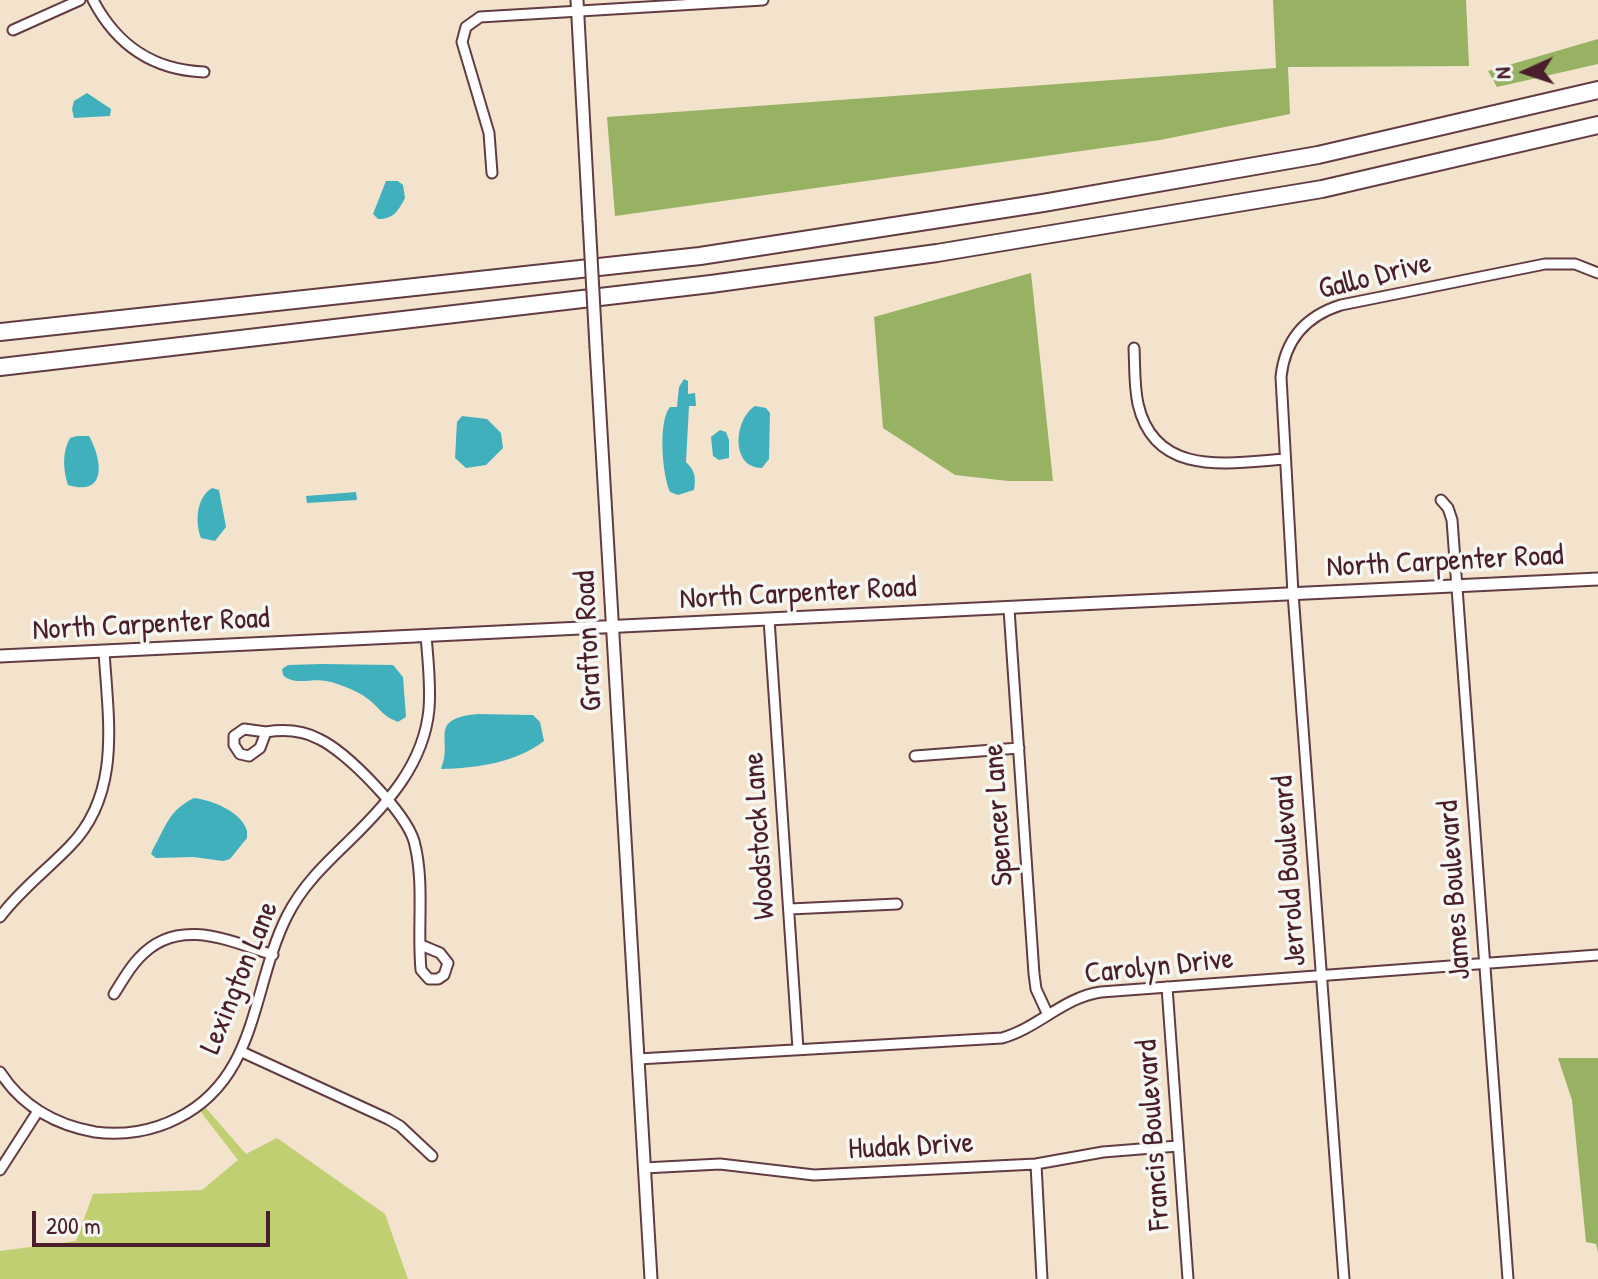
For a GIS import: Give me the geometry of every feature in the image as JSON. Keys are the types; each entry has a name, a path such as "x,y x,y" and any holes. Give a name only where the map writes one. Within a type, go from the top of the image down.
{"highway":[{"path":"0,332 714,253 1043,203 1318,155 1598,90"},
{"path":"0,367 711,284 937,253 1322,189 1598,125"}],"street":[{"path":"13,30 80,0"},
{"path":"93,0 120,37 149,59 175,70 204,72"},
{"path":"492,173 489,133 462,46 463,30 472,20 578,6 763,0"},
{"name":"Grafton Road","path":"578,6 651,1279"},
{"name":"Gallo Drive","path":"1285,459 1281,377 1284,356 1298,331 1318,314 1341,305 1545,264 1569,263 1598,273"},
{"path":"1134,348 1139,408 1149,429 1165,447 1185,459 1210,464 1285,459"},
{"name":"Jerrold Boulevard","path":"1285,459 1344,1279"},
{"name":"James Boulevard","path":"1441,500 1452,520 1508,1279"},
{"name":"North Carpenter Road","path":"0,656 1598,579"},
{"name":"Spencer Lane","path":"1009,609 1034,974 1036,989 1048,1015"},
{"name":"Woodstock Lane","path":"769,619 798,1049"},
{"name":"Lexington Lane","path":"0,1072 12,1088 38,1111 69,1126 103,1133 153,1128 184,1115 212,1095 242,1052 287,917 306,887 387,800 418,756 429,698 426,636"},
{"path":"0,917 18,895 71,845 92,819 99,804 109,757 104,651"},
{"path":"266,732 298,731 323,740 404,820 414,843 421,945"},
{"path":"915,756 1019,748"},
{"path":"790,909 897,904"},
{"path":"114,994 141,955 157,943 176,936 208,933 273,955"},
{"name":"Carolyn Drive","path":"638,1059 1002,1038 1024,1031 1090,993 1598,955"},
{"name":"Francis Boulevard","path":"1167,987 1188,1279"},
{"path":"242,1052 388,1119 432,1156"},
{"path":"0,1170 38,1111"},
{"name":"Hudak Drive","path":"644,1168 720,1164 814,1175 1036,1164 1103,1152 1178,1146"},
{"path":"1036,1164 1042,1279"}],"green space":[{"path":"1273,0 1466,0 1469,66 1288,67 1290,114 1160,140 615,216 607,117 1276,68"},
{"path":"1598,39 1598,64 1497,87 1488,71"},
{"path":"1031,273 1053,481 1008,481 955,475 883,428 874,317"},
{"path":"1558,1058 1598,1058 1598,1252 1596,1244 1586,1242 1572,1100"},
{"path":"205,1107 246,1154 277,1138 385,1214 408,1279 0,1279 0,1251 76,1241 93,1194 202,1190 238,1160 200,1111"}],"water":[{"path":"87,93 111,109 110,116 74,118 74,101"},
{"path":"386,181 398,181 403,185 405,198 395,213 378,219 373,214"},
{"path":"684,379 688,381 688,394 695,393 696,406 689,406 686,462 693,471 695,481 694,490 678,495 670,492 667,484 663,435 666,414 670,407 677,407 679,387"},
{"path":"755,406 766,408 770,413 769,459 762,468 752,466 740,452 743,421"},
{"path":"462,416 487,419 501,433 503,448 486,465 466,468 455,458 457,422"},
{"path":"720,430 726,432 729,440 729,458 719,460 713,456 711,437"},
{"path":"77,436 89,436 97,455 98,474 90,486 68,485 64,467 67,443"},
{"path":"212,488 219,490 226,527 215,541 201,538 198,525 200,504"},
{"path":"356,492 357,500 307,503 306,496"},
{"path":"288,665 393,665 403,677 406,717 398,722 363,695 338,684 321,680 292,680 283,675 282,669"},
{"path":"478,714 533,715 540,722 544,741 521,755 495,763 441,769 447,726 452,720"},
{"path":"194,798 217,804 233,813 244,824 247,838 230,859 223,861 193,857 156,858 151,854 169,819"}]}
